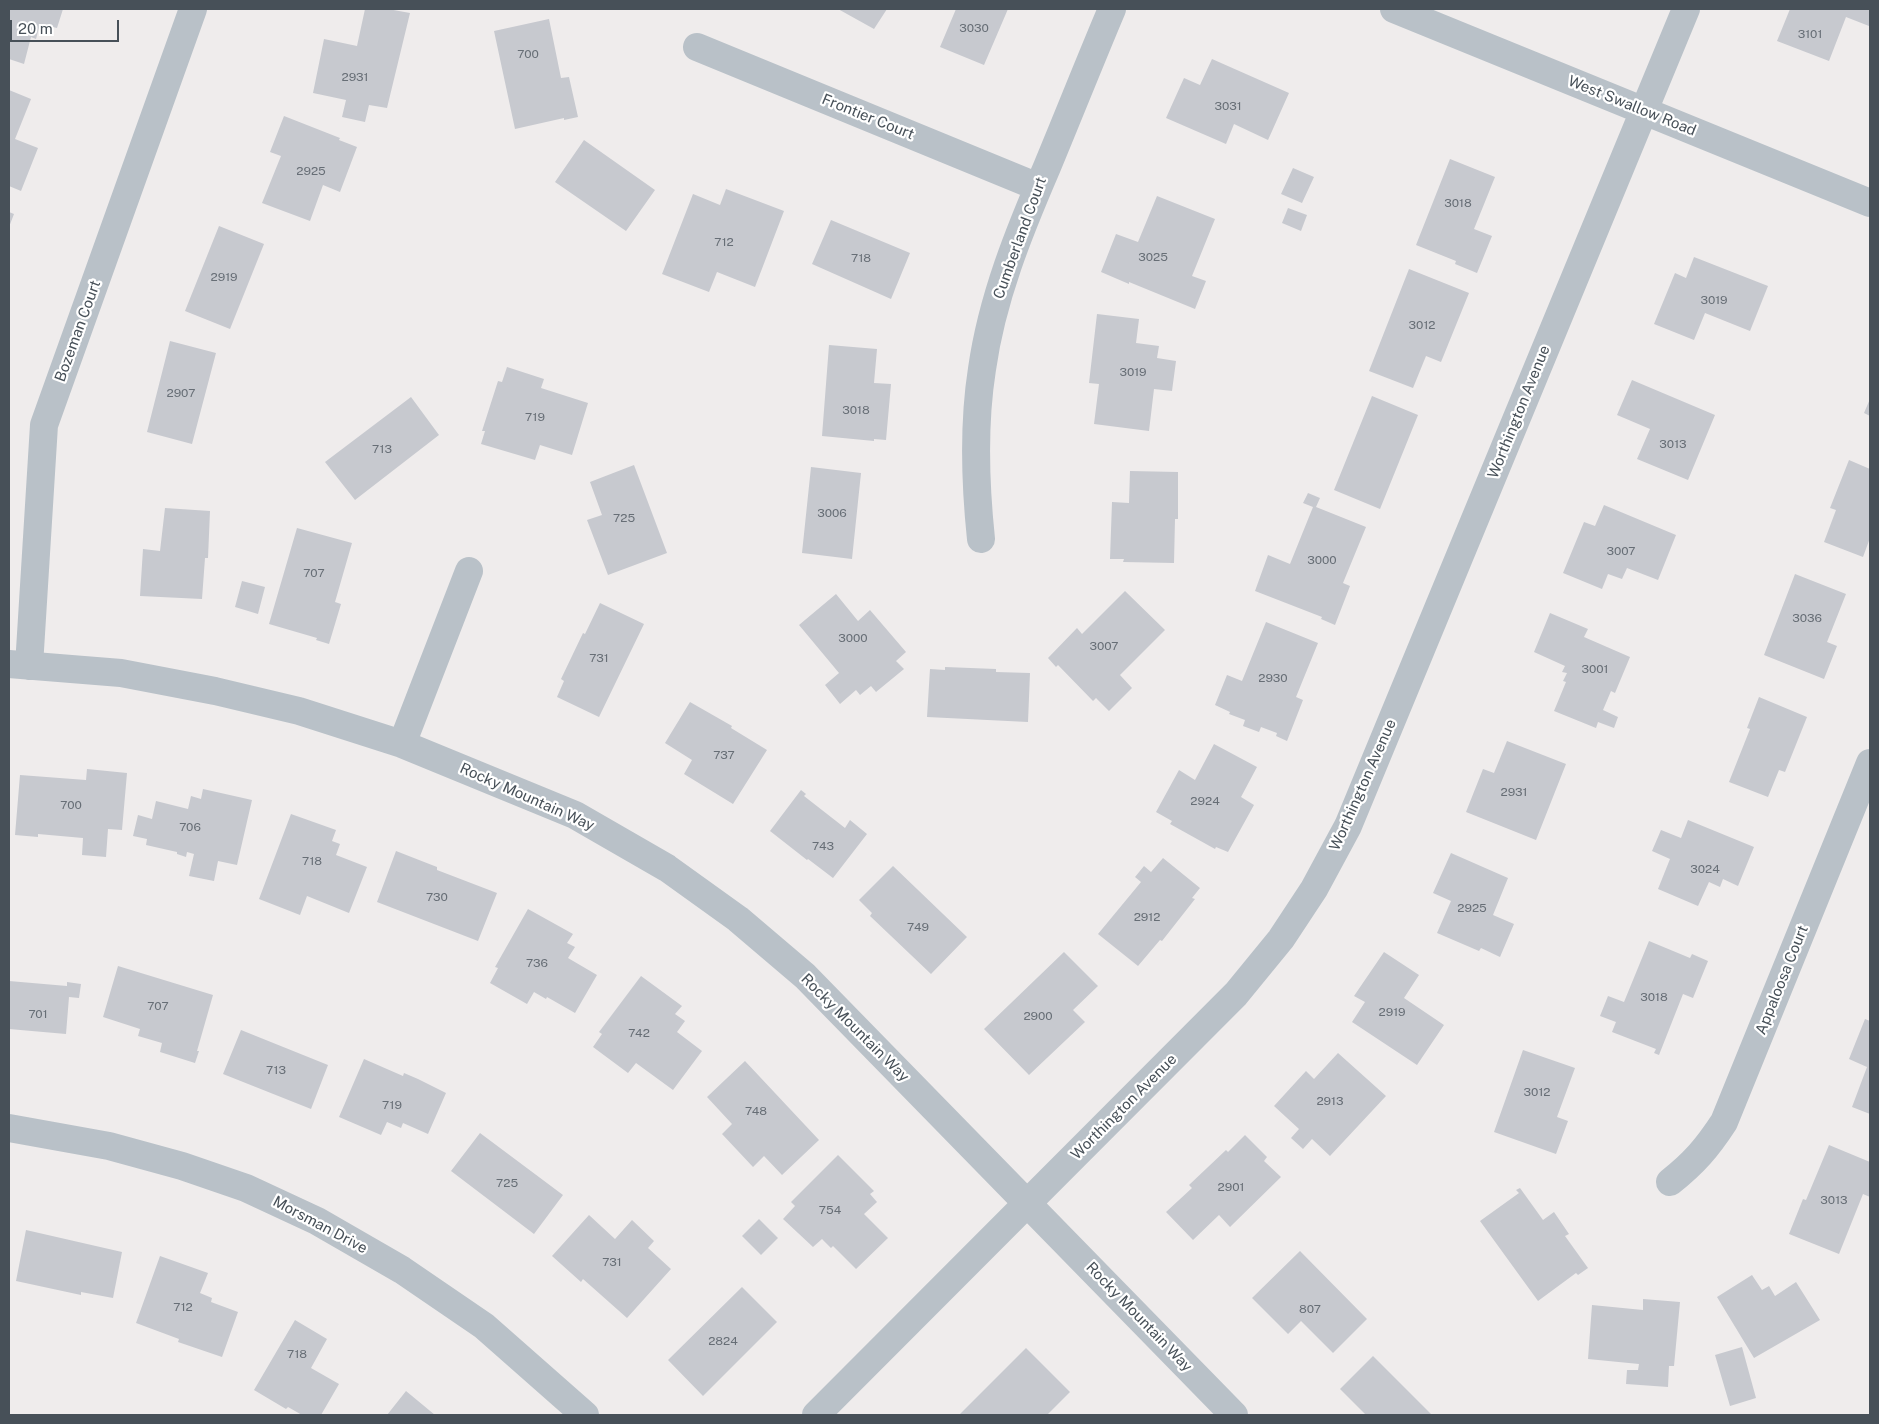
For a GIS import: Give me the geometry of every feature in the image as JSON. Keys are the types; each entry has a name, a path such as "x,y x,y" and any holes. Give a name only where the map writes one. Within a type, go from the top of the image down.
{"street":[{"name":"Bozeman Court","path":"19,665 44,425 192,9"},
{"name":"Cumberland Court","path":"981,539 976,489 975,439 982,369 994,310 1012,252 1112,9"},
{"name":"West Swallow Road","path":"1394,9 1870,203"},
{"name":"Worthington Avenue","path":"816,1415 1236,994 1281,939 1314,889 1348,826 1686,9"},
{"name":"Frontier Court","path":"697,47 1038,187"},
{"path":"402,744 469,571"},
{"name":"Rocky Mountain Way","path":"19,665 121,673 215,691 300,711 402,744 575,815 667,868 738,919 805,976 1234,1415"},
{"name":"Appaloosa Court","path":"1670,1182 1692,1164 1710,1144 1724,1122 1870,764"},
{"name":"Morsman Drive","path":"9,1128 109,1146 182,1166 246,1188 317,1221 402,1270 484,1326 585,1415"}],"building":[{"path":"9,9 63,9 57,28 40,24 36,39 31,37 24,64 9,59"},
{"path":"365,9 388,9 410,13 387,108 369,105 365,122 342,117 346,100 313,93 324,39 357,46"},
{"path":"838,9 887,9 874,29"},
{"path":"956,9 1008,9 984,65 940,47"},
{"path":"1790,9 1870,9 1870,23 1869,26 1846,17 1829,61 1777,41"},
{"path":"549,19 561,78 569,77 578,117 564,120 564,118 515,129 494,31"},
{"path":"1212,59 1289,93 1268,140 1234,124 1226,144 1166,118 1184,78 1200,85"},
{"path":"9,90 31,99 15,139 38,148 21,191 9,186"},
{"path":"284,116 340,138 339,140 357,147 340,192 323,185 310,221 262,203 281,156 270,152"},
{"path":"584,140 655,190 626,231 555,182"},
{"path":"1450,159 1495,177 1474,229 1492,236 1477,273 1455,264 1456,261 1416,245"},
{"path":"1293,168 1314,177 1302,203 1281,194"},
{"path":"726,189 784,211 755,287 717,272 709,292 662,274 693,194 720,205"},
{"path":"1157,196 1215,219 1192,276 1206,281 1195,309 1101,272 1116,234 1138,242"},
{"path":"1288,208 1307,215 1301,231 1282,223"},
{"path":"9,212 14,214 9,227"},
{"path":"831,220 910,253 891,299 812,264"},
{"path":"219,226 264,244 230,329 185,311"},
{"path":"1694,257 1768,286 1750,331 1705,313 1694,340 1654,324 1675,273 1686,278"},
{"path":"1409,269 1469,293 1441,362 1426,356 1413,388 1369,371"},
{"path":"1097,314 1139,319 1136,343 1159,346 1157,358 1176,361 1172,391 1154,389 1149,431 1094,424 1099,384 1089,383"},
{"path":"170,341 216,353 192,444 147,432"},
{"path":"829,345 877,349 874,383 891,384 886,440 874,439 874,441 822,436"},
{"path":"507,367 544,379 541,388 588,403 572,455 540,445 535,460 481,444 485,431 482,431 498,381 502,382"},
{"path":"1632,380 1715,415 1688,480 1637,459 1650,429 1617,415"},
{"path":"1372,396 1418,415 1380,509 1334,490"},
{"path":"411,397 439,435 355,500 325,462"},
{"path":"1870,399 1870,416 1864,413"},
{"path":"1849,460 1870,469 1870,538 1863,557 1824,542 1836,510 1830,508"},
{"path":"634,465 667,553 608,575 587,520 602,515 590,482"},
{"path":"811,467 861,473 852,559 802,553"},
{"path":"1130,471 1178,472 1178,519 1175,519 1174,563 1123,562 1124,559 1110,559 1112,502 1129,503"},
{"path":"1308,493 1320,498 1316,507 1366,527 1343,583 1350,586 1335,625 1321,619 1322,617 1255,591 1268,555 1290,564 1313,507 1303,503"},
{"path":"1604,505 1676,535 1658,580 1627,568 1622,579 1608,574 1602,589 1563,573 1584,522 1595,526"},
{"path":"165,508 210,511 208,558 205,558 202,599 140,596 143,549 160,551"},
{"path":"297,528 352,543 335,602 341,604 329,644 316,640 317,638 269,624"},
{"path":"1795,574 1846,594 1827,642 1837,646 1824,679 1764,655"},
{"path":"242,581 265,587 258,614 235,607"},
{"path":"1125,591 1165,630 1120,675 1132,688 1109,711 1096,698 1093,701 1058,665 1056,667 1048,658 1077,628 1082,634"},
{"path":"836,594 858,621 870,610 906,652 896,661 904,669 876,692 871,686 860,695 856,690 840,704 825,685 839,673 799,625"},
{"path":"600,603 644,624 599,717 557,697 564,681 561,679"},
{"path":"1550,613 1588,629 1584,637 1630,657 1615,693 1611,691 1603,710 1618,717 1614,728 1598,722 1596,728 1554,711 1566,682 1563,681 1567,673 1562,672 1565,666 1534,652"},
{"path":"1266,622 1318,643 1296,697 1303,700 1287,741 1276,736 1277,733 1261,727 1259,732 1243,726 1245,720 1229,714 1230,712 1215,705 1227,675 1242,681"},
{"path":"945,667 996,669 996,672 1030,673 1028,722 927,717 930,669 945,670"},
{"path":"1759,697 1807,717 1785,772 1779,770 1768,797 1729,782 1750,729 1747,728"},
{"path":"690,702 732,726 731,728 767,750 733,804 684,774 692,760 665,743"},
{"path":"1507,741 1566,764 1536,840 1466,812 1483,769 1494,773"},
{"path":"1214,744 1257,767 1241,797 1254,805 1228,852 1216,847 1215,849 1170,824 1172,821 1156,812 1179,770 1195,780"},
{"path":"87,769 127,773 122,830 108,829 106,857 82,855 83,838 38,834 38,837 15,835 20,775 86,780"},
{"path":"203,789 252,800 237,865 218,861 214,881 189,876 194,854 187,852 186,857 177,854 177,852 146,845 147,839 133,836 138,815 152,819 156,801 188,809 191,796 201,799"},
{"path":"801,790 806,794 804,796 845,828 850,820 867,834 833,878 770,831"},
{"path":"291,814 336,830 332,841 340,844 336,855 367,867 349,913 307,896 300,915 259,899"},
{"path":"1688,820 1754,847 1738,886 1723,879 1720,887 1709,882 1698,906 1658,889 1670,859 1652,851 1661,830 1681,838"},
{"path":"396,851 437,867 437,870 497,893 478,941 377,902"},
{"path":"1451,853 1508,878 1493,915 1514,924 1500,957 1481,948 1479,951 1437,933 1451,901 1433,893"},
{"path":"1163,858 1200,888 1192,898 1195,899 1162,941 1160,940 1138,966 1098,934 1141,882 1135,877 1144,866 1151,872"},
{"path":"893,866 967,937 931,974 870,916 872,913 859,900"},
{"path":"528,909 573,934 567,943 575,947 568,958 597,975 575,1013 534,992 527,1004 490,983 498,968 495,967"},
{"path":"1649,941 1690,958 1692,954 1708,961 1693,998 1683,994 1659,1055 1654,1053 1656,1049 1612,1032 1616,1022 1600,1016 1608,996 1624,1002"},
{"path":"1064,952 1098,986 1073,1010 1085,1022 1029,1075 984,1029"},
{"path":"1384,952 1419,975 1404,998 1444,1025 1417,1065 1352,1022 1365,1002 1354,996"},
{"path":"118,966 213,995 195,1063 160,1052 162,1043 138,1036 140,1029 103,1017"},
{"path":"641,976 682,1006 675,1014 685,1021 677,1032 702,1051 673,1090 636,1063 628,1073 593,1047 602,1034 599,1032"},
{"path":"9,981 67,986 67,982 81,984 79,998 69,997 66,1034 9,1029"},
{"path":"1865,1019 1870,1021 1870,1114 1852,1107 1867,1067 1849,1059"},
{"path":"241,1030 328,1065 311,1109 223,1074"},
{"path":"1523,1050 1575,1068 1557,1117 1568,1121 1556,1154 1494,1132"},
{"path":"1338,1053 1386,1096 1330,1156 1312,1139 1303,1149 1291,1138 1299,1129 1274,1106 1306,1071 1314,1079"},
{"path":"364,1059 403,1076 404,1073 446,1093 428,1134 403,1123 401,1128 387,1122 381,1135 339,1117"},
{"path":"745,1061 819,1140 782,1175 764,1156 753,1167 722,1134 732,1124 707,1097"},
{"path":"480,1133 563,1195 534,1234 451,1171"},
{"path":"1245,1135 1267,1157 1264,1161 1281,1177 1230,1227 1219,1215 1193,1240 1166,1212 1192,1188 1189,1185"},
{"path":"1829,1145 1870,1162 1870,1197 1863,1194 1839,1254 1789,1234 1803,1199 1806,1200"},
{"path":"838,1155 874,1191 870,1194 877,1202 864,1214 888,1238 856,1269 833,1246 831,1248 822,1239 813,1247 783,1219 795,1206 791,1202"},
{"path":"1520,1188 1543,1220 1554,1212 1569,1234 1565,1236 1588,1268 1578,1275 1576,1273 1538,1301 1480,1221 1519,1193 1516,1190"},
{"path":"589,1215 615,1239 632,1220 654,1241 648,1248 671,1269 627,1318 583,1279 581,1282 552,1256"},
{"path":"759,1219 778,1238 761,1255 742,1236"},
{"path":"26,1230 122,1252 113,1298 81,1292 81,1295 16,1281"},
{"path":"1300,1251 1367,1319 1333,1353 1301,1321 1288,1334 1252,1298"},
{"path":"160,1256 208,1273 200,1293 212,1298 211,1302 238,1312 222,1357 178,1342 179,1339 136,1323"},
{"path":"1752,1275 1762,1290 1769,1286 1775,1296 1796,1282 1820,1320 1754,1358 1717,1297"},
{"path":"742,1287 777,1322 703,1396 668,1360"},
{"path":"1643,1299 1680,1302 1674,1366 1669,1366 1668,1387 1626,1384 1627,1370 1638,1370 1639,1364 1588,1359 1592,1305 1643,1310"},
{"path":"295,1320 327,1339 311,1368 339,1384 321,1415 302,1415 288,1407 286,1409 254,1390"},
{"path":"1742,1347 1756,1398 1730,1406 1715,1355"},
{"path":"1026,1348 1070,1392 1047,1415 960,1414"},
{"path":"1373,1356 1432,1415 1366,1415 1340,1389"},
{"path":"406,1391 435,1415 387,1415"}]}
